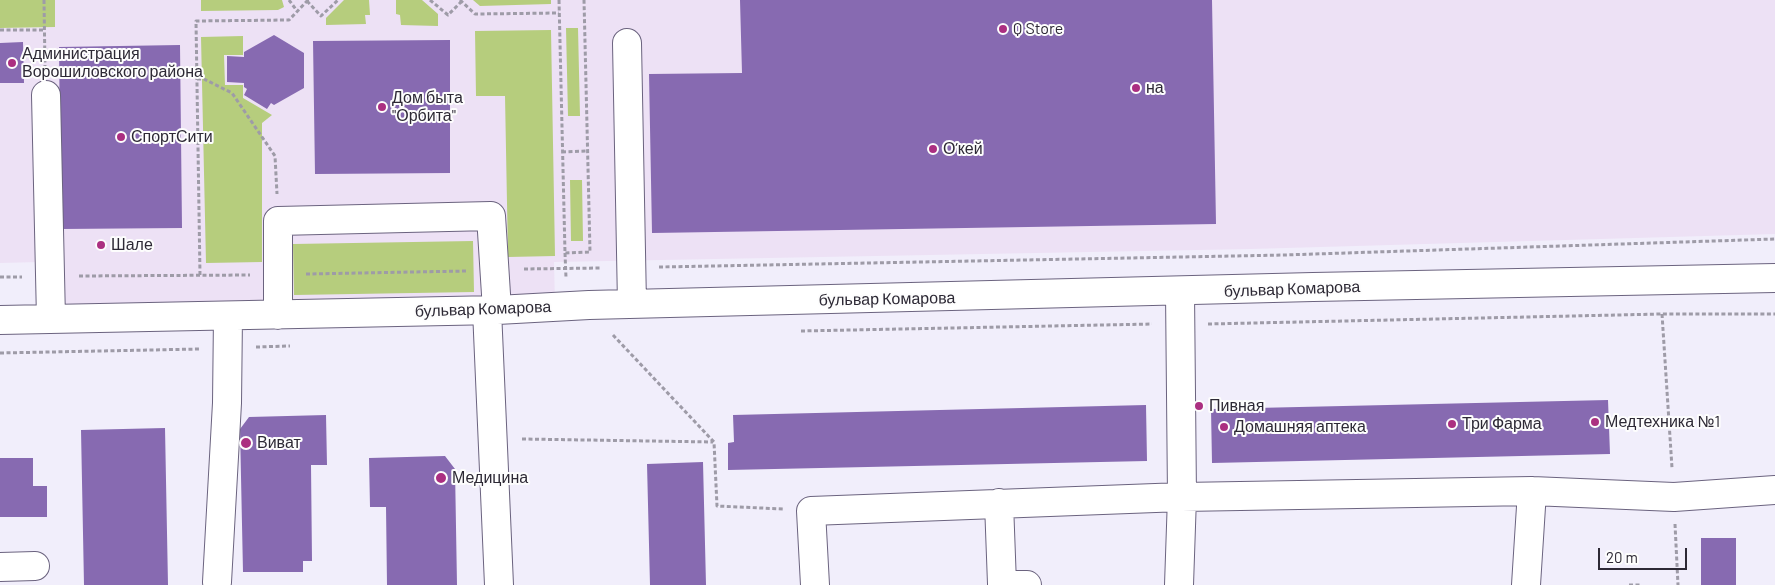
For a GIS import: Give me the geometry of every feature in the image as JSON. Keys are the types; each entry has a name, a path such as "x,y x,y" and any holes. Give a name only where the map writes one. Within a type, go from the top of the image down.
{"street":[{"path":"627,43 632,304"},
{"path":"46,95 51,319"},
{"path":"278,314 278,221 491,216 494,439 499,585"},
{"name":"бульвар Комарова","path":"0,320 492,310 632,304 1775,278"},
{"path":"1180,292 1182,496 1180,585"},
{"path":"217,582 227,404 228,316"},
{"path":"815,585 811,511 1182,496 1532,491 1674,497 1775,490"},
{"path":"1526,585 1532,491"},
{"path":"999,503 1010,585"},
{"path":"0,567 35,566"}],"path":[{"path":"44,0 46,95"},
{"path":"290,0 297,11"},
{"path":"200,275 196,21 289,20 307,1 321,16 338,0"},
{"path":"430,0 448,15 461,1 475,14 559,13"},
{"path":"559,0 565,253 590,252 584,0"},
{"path":"0,30 44,30"},
{"path":"198,79 232,93 275,156 278,221"},
{"path":"562,152 587,151"},
{"path":"566,269 1284,255 1775,239"},
{"path":"1662,314 1678,585"},
{"path":"792,331 1313,323 1662,314 1775,314"},
{"path":"603,335 623,335"},
{"path":"613,335 714,442 717,506 811,511"},
{"path":"0,353 295,345"},
{"path":"494,439 714,442"},
{"path":"1629,585 1640,585"}],"shaded area":[{"path":"55,0 1775,0 1775,234 1251,249 554,262 555,304 42,310 40,262 0,263 0,28 55,27"}],"green space":[{"path":"0,0 55,0 55,27 0,28"},
{"path":"201,0 282,0 284,7 278,10 201,11"},
{"path":"344,0 369,0 370,15 365,15 366,24 326,25 326,18"},
{"path":"396,0 422,0 438,14 438,26 401,25 400,15 396,14"},
{"path":"473,0 551,0 551,4 480,6"},
{"path":"566,28 578,28 580,116 568,116"},
{"path":"551,30 555,256 508,257 505,96 476,96 475,31"},
{"path":"243,36 243,55 224,55 225,85 243,85 243,98 272,115 262,123 262,262 206,263 201,37"},
{"path":"570,180 582,180 583,241 571,241"},
{"path":"473,241 474,292 294,295 293,244"}],"building":[{"name":"О’кей","path":"740,0 1212,0 1216,224 652,233 649,74 742,73"},
{"path":"274,35 304,53 304,88 274,105 271,103 267,109 244,95 247,89 244,87 244,83 227,82 227,56 244,57 244,52"},
{"name":"Дом быта \"Орбита\"","path":"450,40 450,173 315,174 313,41"},
{"name":"Администрация Ворошиловского района","path":"23,42 24,83 0,83 0,43"},
{"name":"СпортСити","path":"180,45 182,228 61,229 59,47"},
{"path":"1608,400 1610,454 1212,463 1211,409"},
{"path":"1146,405 1147,461 728,470 728,443 734,442 733,415"},
{"path":"326,415 327,465 311,465 312,561 303,561 303,572 243,572 240,429 249,417"},
{"path":"165,428 168,585 84,585 81,430"},
{"path":"445,456 455,469 457,585 387,585 386,507 370,507 369,458"},
{"path":"0,458 33,458 33,486 47,486 47,517 0,517"},
{"path":"703,462 706,585 650,585 647,464"},
{"path":"1701,538 1736,538 1736,585 1701,585"}],"place":[{"name":"Q Store","path":"1003,29"},
{"name":"Администрация Ворошиловского района","path":"12,63"},
{"name":"на","path":"1136,88"},
{"name":"Дом быта \"Орбита\"","path":"382,107"},
{"name":"СпортСити","path":"121,137"},
{"name":"О’кей","path":"933,149"},
{"name":"Шале","path":"101,245"},
{"name":"Пивная","path":"1199,406"},
{"name":"Медтехника №1","path":"1595,422"},
{"name":"Три Фарма","path":"1452,424"},
{"name":"Домашняя аптека","path":"1224,427"},
{"name":"Виват","path":"246,443"},
{"name":"Медицина","path":"441,478"}]}
